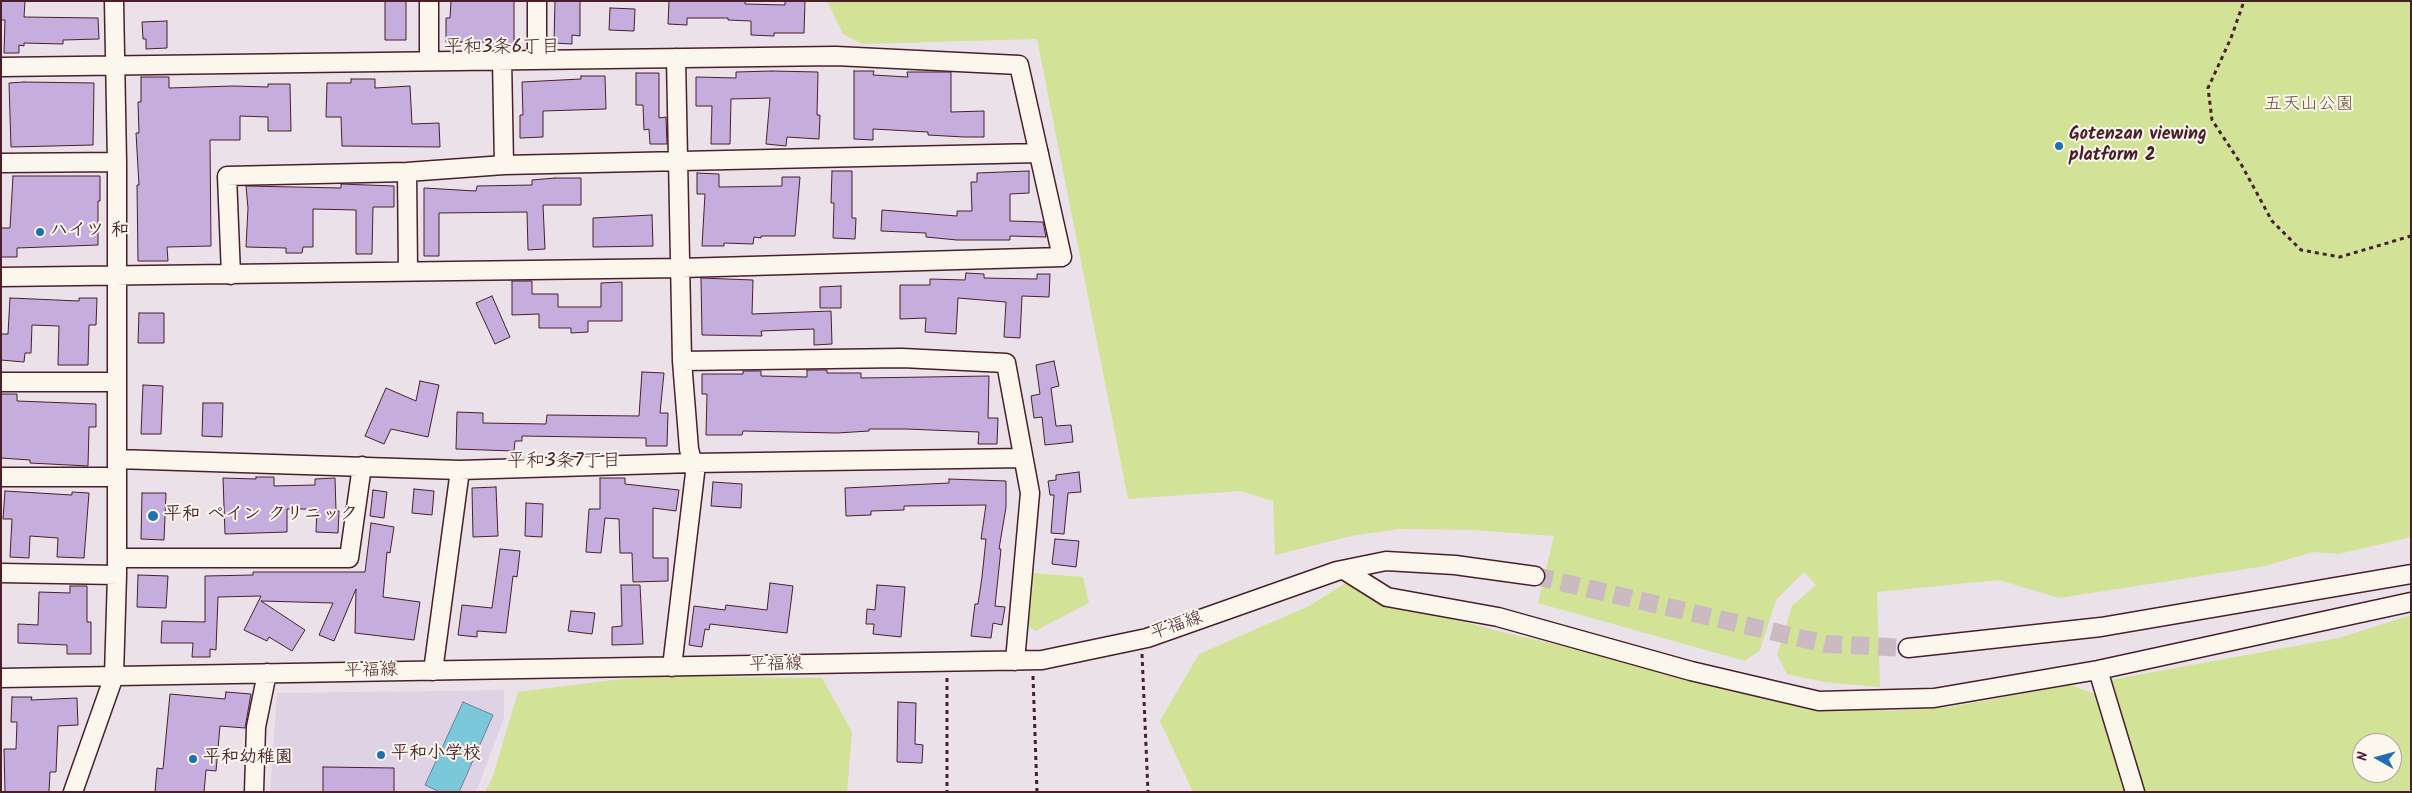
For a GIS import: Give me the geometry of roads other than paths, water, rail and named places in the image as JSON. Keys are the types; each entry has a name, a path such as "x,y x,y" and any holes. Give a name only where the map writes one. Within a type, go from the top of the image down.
{"street":[{"path":"73,792 114,676 117,567 116,275 118,162 114,1"},
{"path":"429,1 429,60"},
{"path":"537,1 537,59"},
{"path":"1,67 836,56 1019,65 1062,257 681,268 1,277"},
{"path":"672,667 695,473 689,449 682,361 676,58"},
{"path":"502,59 504,165"},
{"path":"231,275 227,176 407,172 504,165 1039,153"},
{"path":"1,162 118,162"},
{"path":"407,172 408,271"},
{"path":"682,361 902,358 1006,364 1030,493 1015,661"},
{"path":"1,382 116,382"},
{"path":"117,459 460,470 693,463 1023,458"},
{"path":"1,573 349,558 362,466"},
{"path":"433,671 460,470"},
{"path":"1,477 116,477"},
{"name":"平福線","path":"1,678 1033,660 1141,639 1344,570 1386,561 1455,565 1535,576"},
{"path":"1344,570 1386,597 1498,617 1691,671 1819,701 1934,698 2098,670 2411,602"},
{"path":"1908,648 2102,627 2411,574"},
{"path":"2098,670 2135,792"},
{"path":"254,792 256,727 267,673"}],"water":[{"path":"463,702 493,715 459,792 440,792 425,785"}],"tunnel":[{"path":"1535,576 1826,644 1908,648"}],"place":[{"name":"Gotenzan viewing platform 2","path":"2059,146"},
{"name":"ハイツ 和","path":"40,232"},
{"name":"平和 ペイン クリニック","path":"153,516"},
{"name":"平和小学校","path":"381,755"},
{"name":"平和幼稚園","path":"193,759"}],"district":[{"name":"平和3条6丁目","path":"502,49"},
{"name":"平和3条7丁目","path":"564,463"}],"park label":[{"name":"五天山公園","path":"2309,106"}]}
